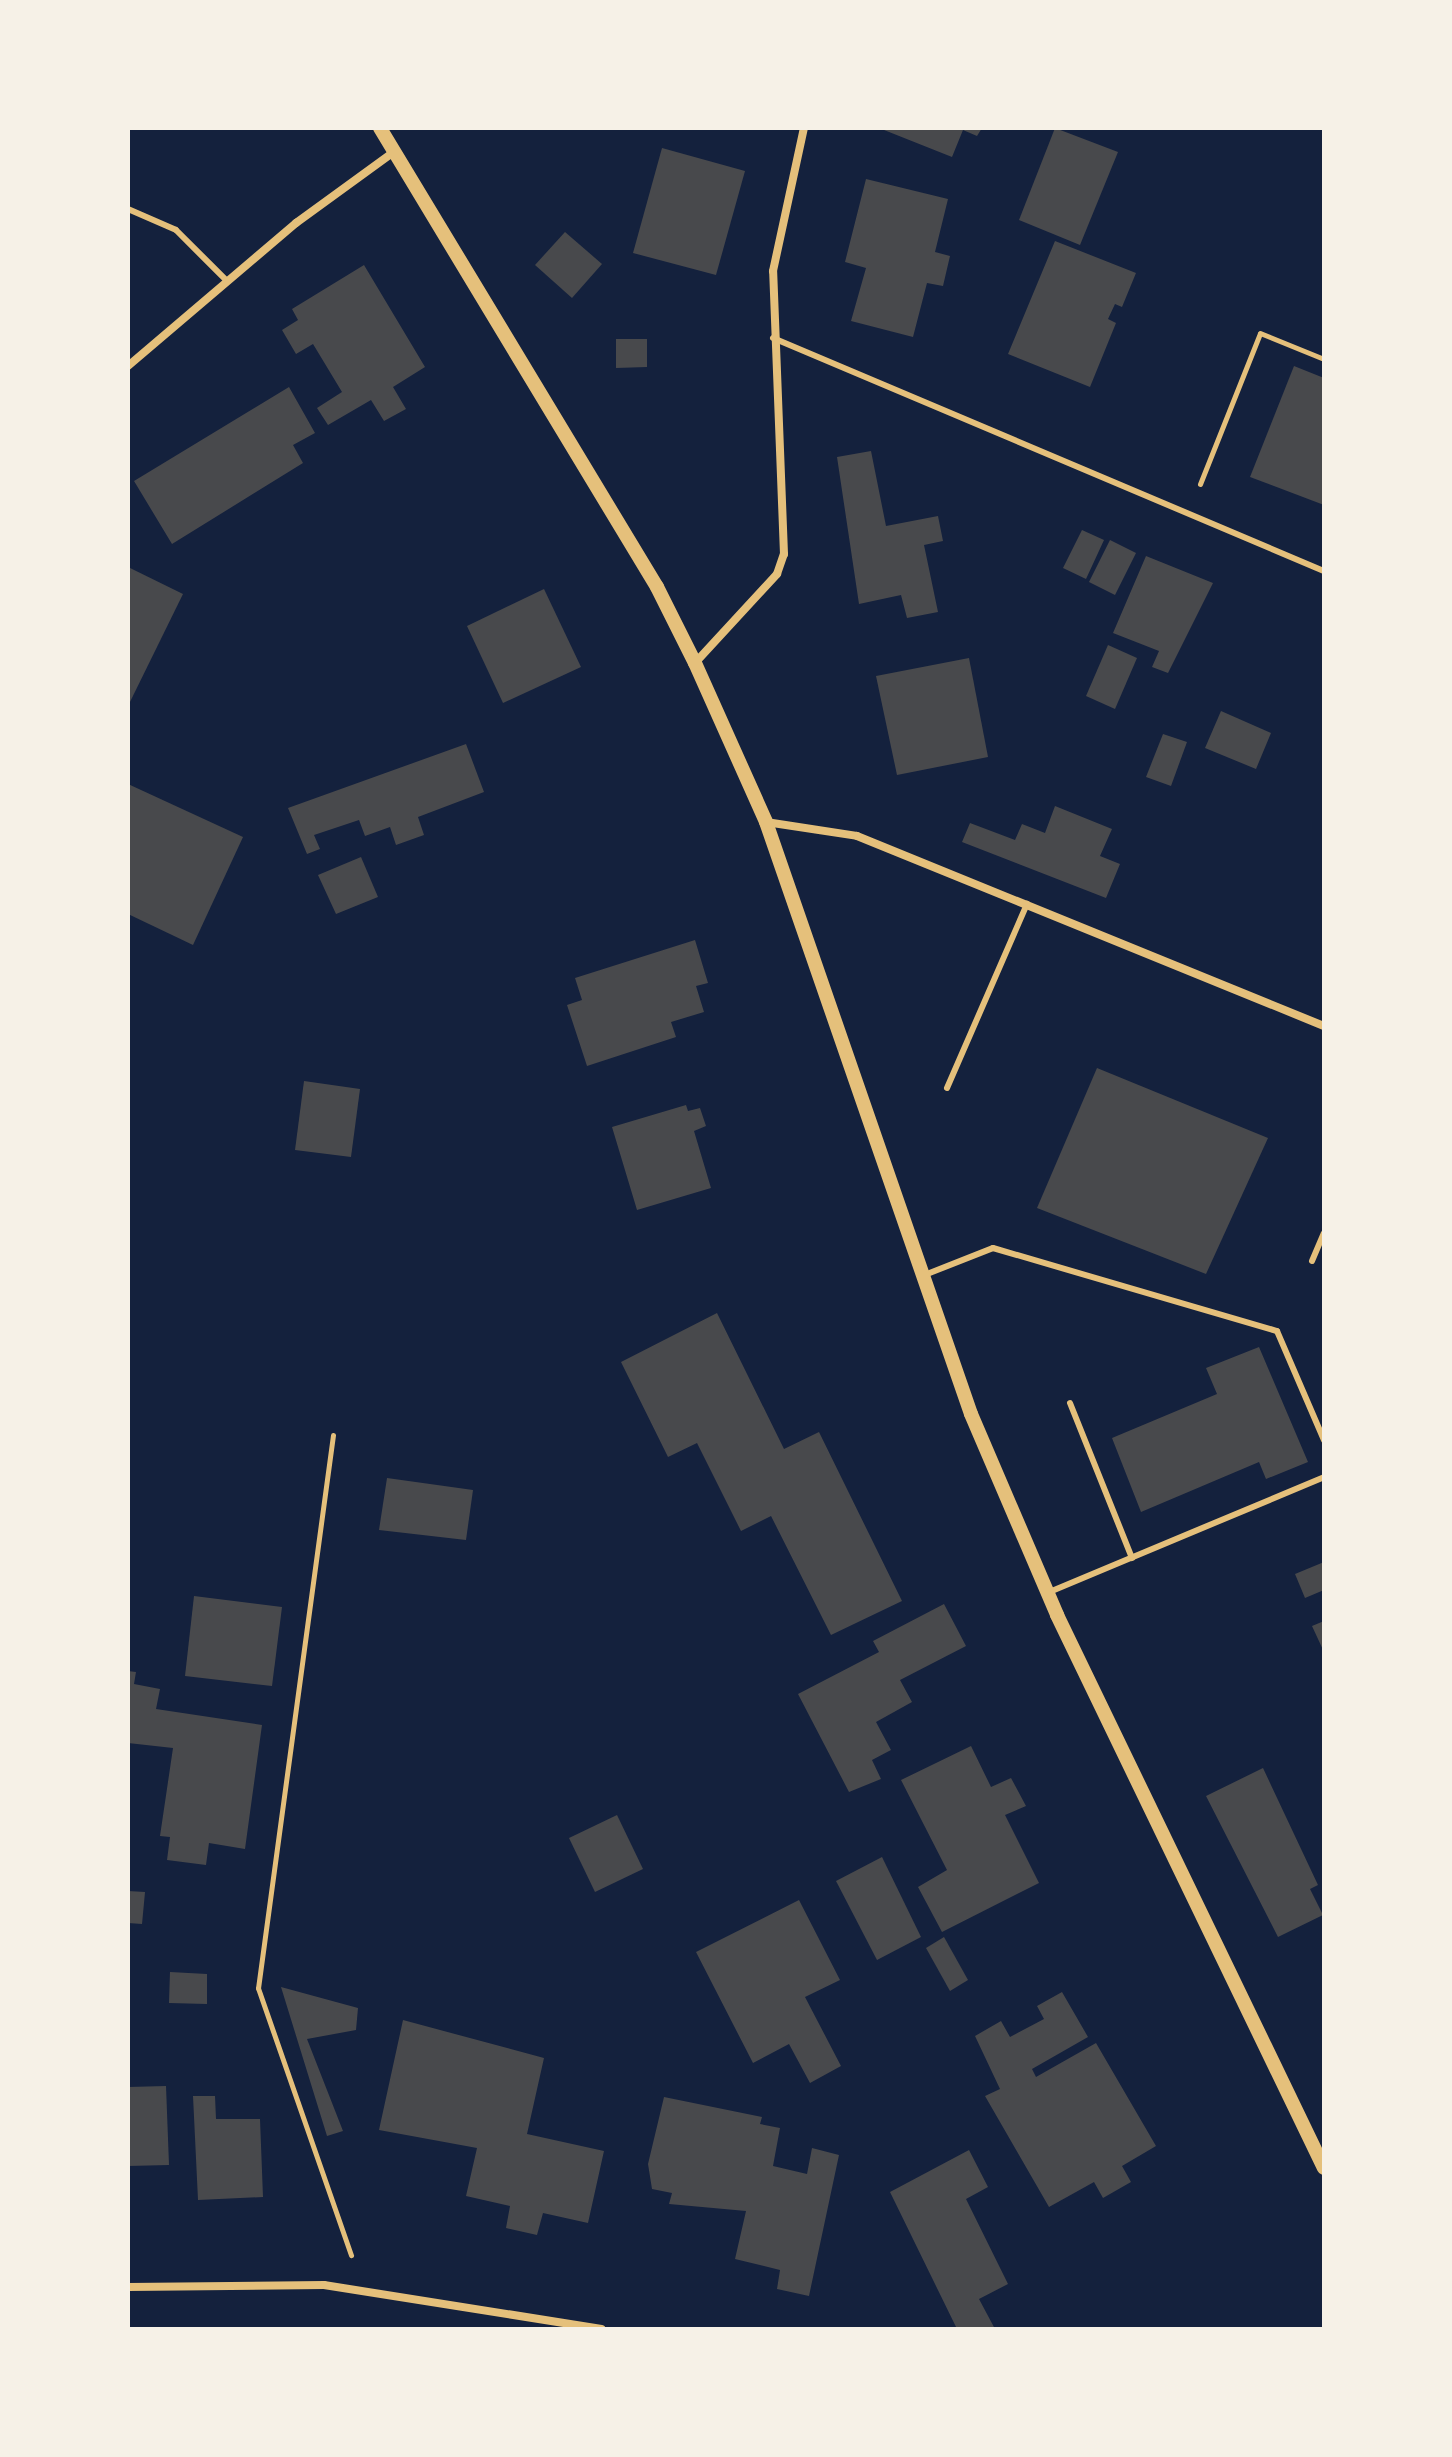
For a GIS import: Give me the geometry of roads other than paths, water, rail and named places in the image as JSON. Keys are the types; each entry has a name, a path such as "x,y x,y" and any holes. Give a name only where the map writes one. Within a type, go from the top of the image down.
{"street":[{"path":"380,128 657,587 695,663 766,822 971,1414 1047,1593 1324,2168"},
{"path":"695,663 777,574 784,554 773,338 773,271 804,128"},
{"path":"128,366 227,281 395,151"},
{"path":"766,822 857,836 1324,1026"},
{"path":"128,2287 362,2290 602,2329"}],"lane":[{"path":"128,209 176,230 227,281"},
{"path":"773,338 1324,571"},
{"path":"947,1088 1027,904"},
{"path":"1312,1261 1324,1233"},
{"path":"922,1276 993,1248 1277,1331 1324,1440"},
{"path":"1070,1403 1132,1558"},
{"path":"1047,1593 1324,1477"}]}
